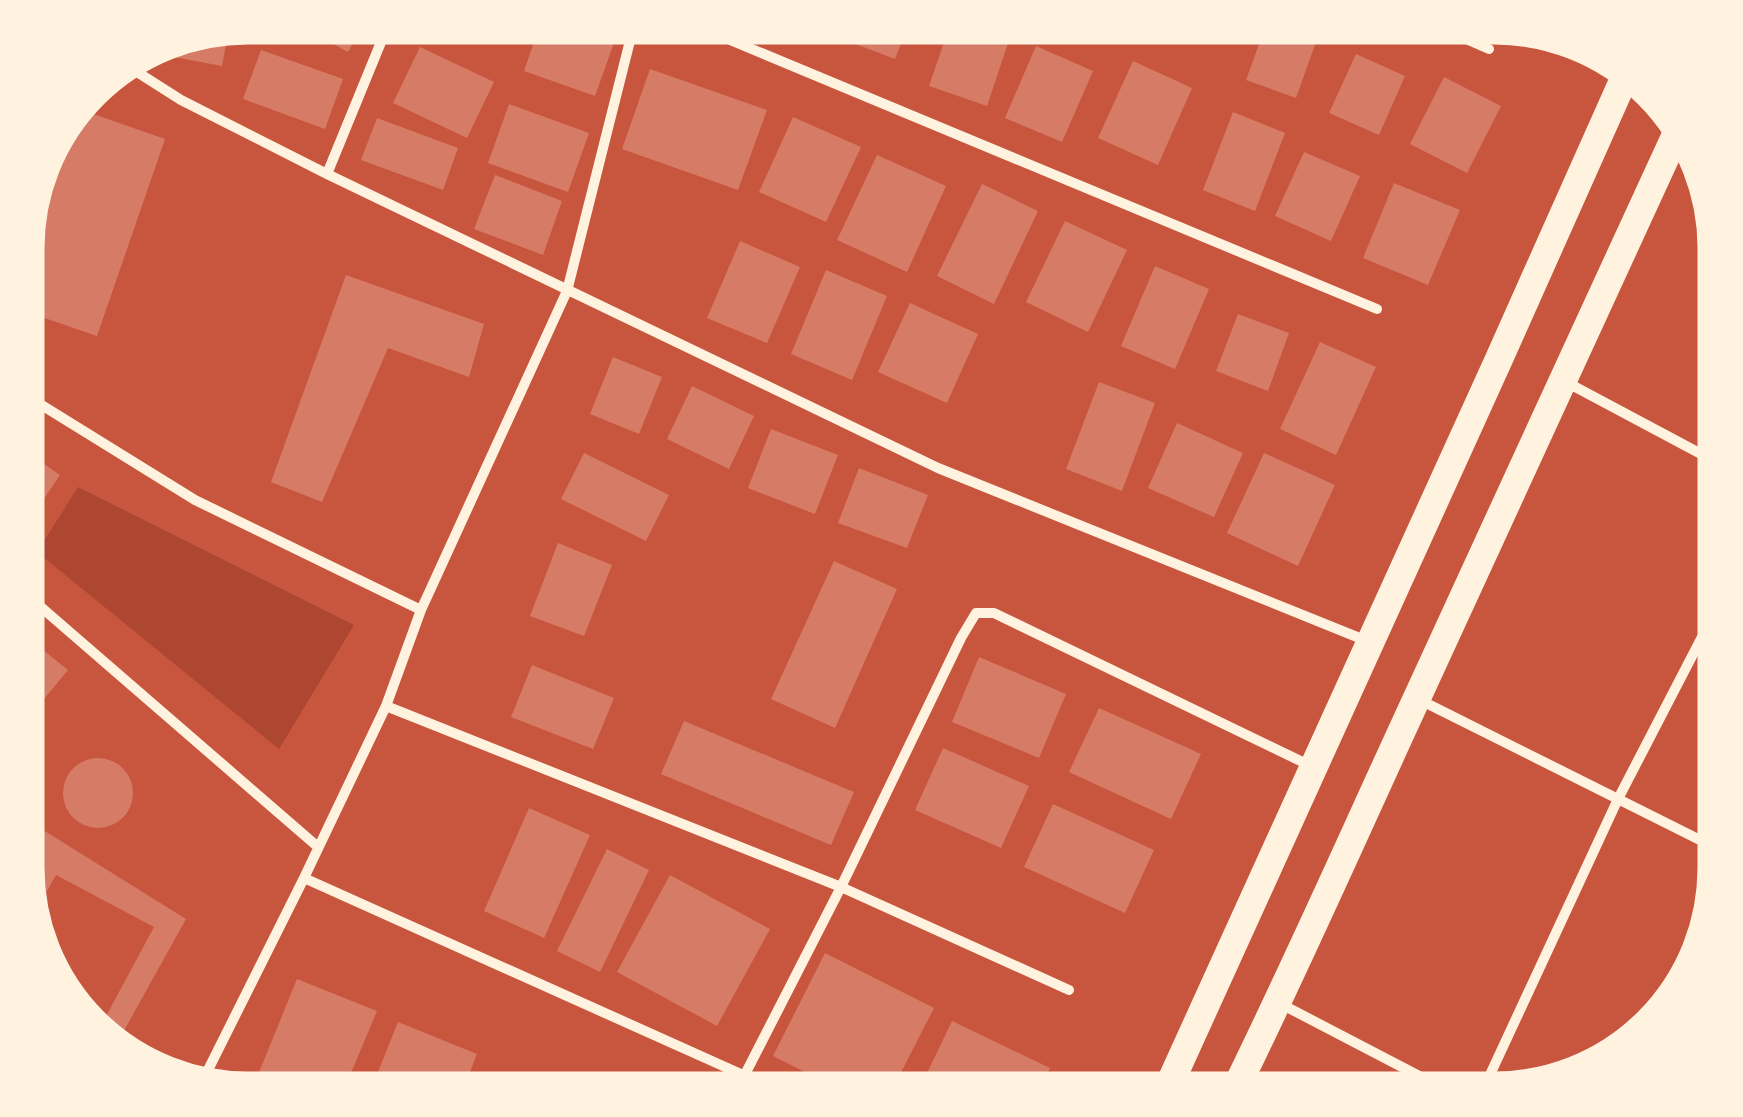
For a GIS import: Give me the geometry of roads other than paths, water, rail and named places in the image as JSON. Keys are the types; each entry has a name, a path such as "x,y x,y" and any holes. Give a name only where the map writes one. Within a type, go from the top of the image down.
{"highway":[{"path":"1174,1074 1621,86"},
{"path":"1243,1074 1672,145"}],"street":[{"path":"327,174 381,43"},
{"path":"208,1070 386,706 421,610 567,291 629,43"},
{"path":"737,43 1377,309"},
{"path":"1477,43 1489,48"},
{"path":"139,74 181,100 327,174 938,468 1370,643"},
{"path":"1565,382 1700,453"},
{"path":"42,405 195,500 421,610"},
{"path":"42,608 318,847"},
{"path":"304,878 744,1073 841,888 976,613 994,612 1314,768"},
{"path":"1490,1074 1618,798 1700,641"},
{"path":"1417,698 1700,840"},
{"path":"386,706 841,888 1069,990"},
{"path":"1278,1003 1415,1074"}]}
